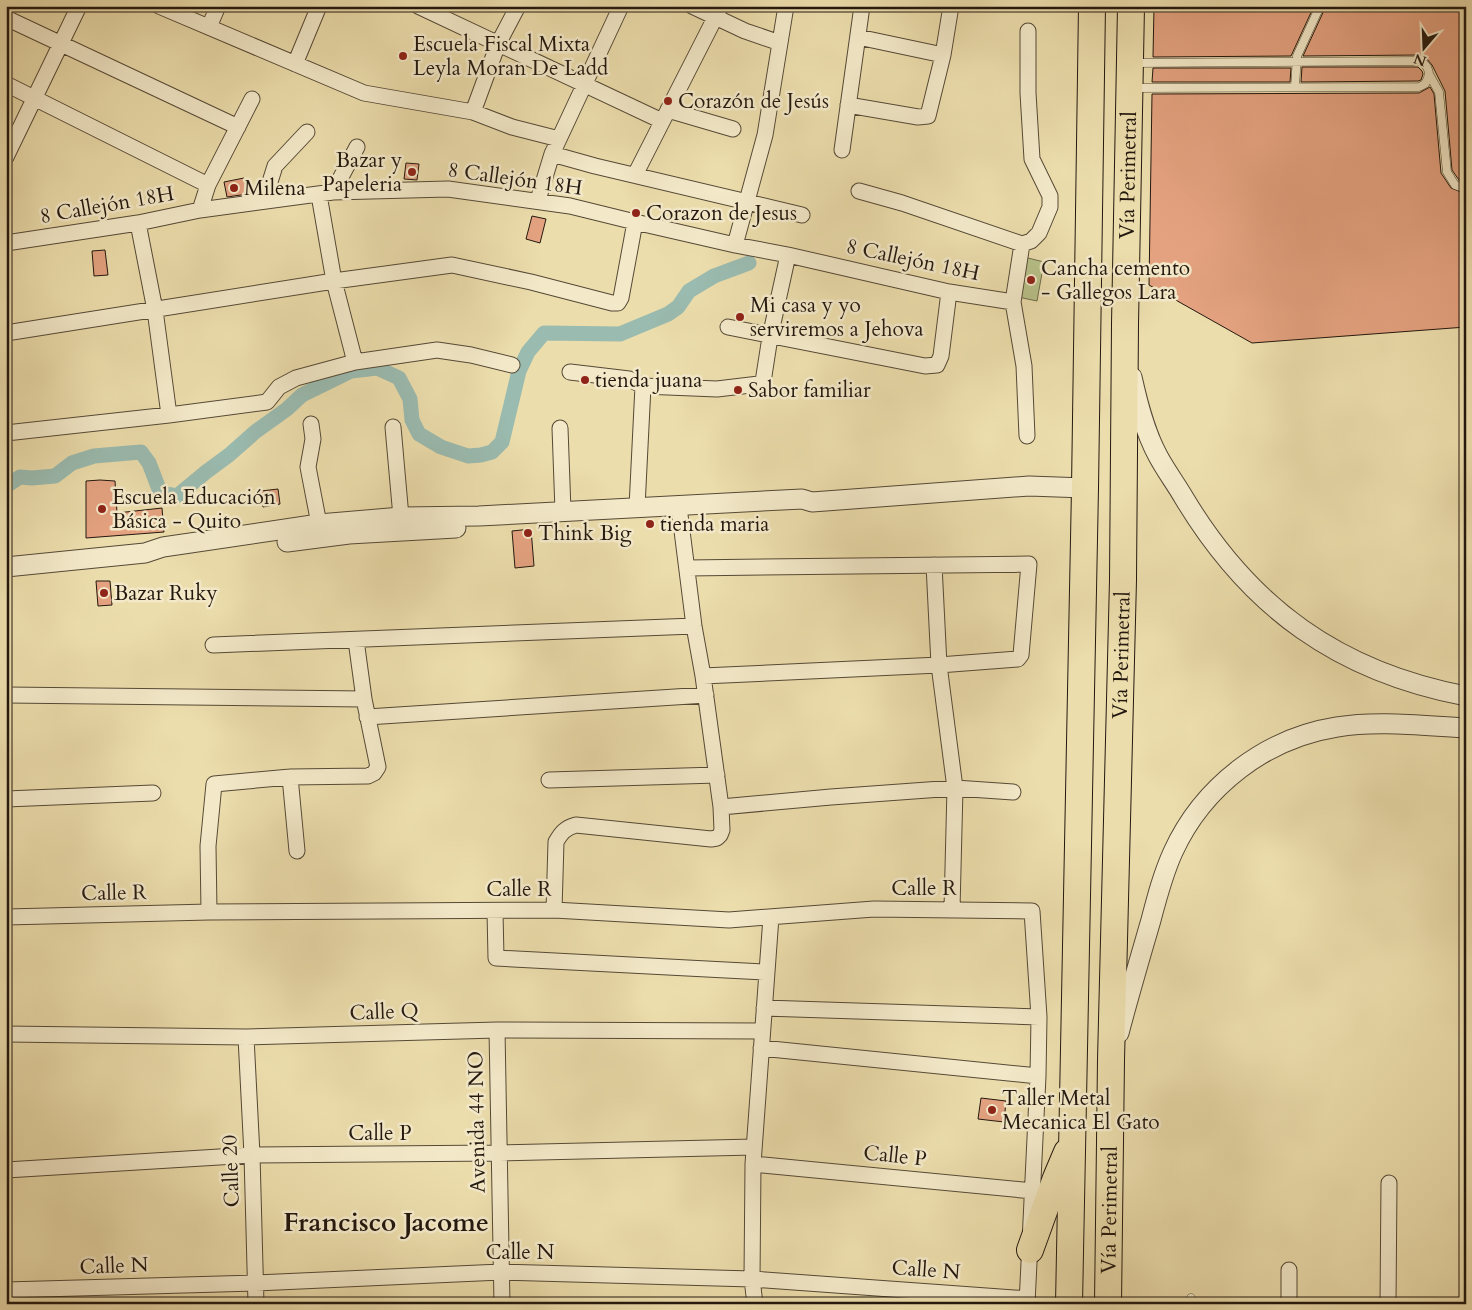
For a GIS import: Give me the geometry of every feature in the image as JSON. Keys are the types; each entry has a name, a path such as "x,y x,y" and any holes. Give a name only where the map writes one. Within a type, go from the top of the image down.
{"highway":[{"name":"Vía Perimetral","path":"1069,1304 1086,488 1092,6"},
{"name":"Vía Perimetral","path":"1108,1304 1111,1060 1123,580 1130,6"},
{"path":"1030,1250 1072,1140"}],"street":[{"path":"6,157 79,6"},
{"path":"159,6 364,93 473,112 512,127 559,139"},
{"path":"209,27 218,6"},
{"path":"295,64 319,6"},
{"path":"473,112 498,44 518,6"},
{"path":"538,200 552,154 620,6"},
{"path":"692,6 719,12 745,31 780,43"},
{"path":"736,245 765,135 786,6"},
{"path":"842,150 862,6"},
{"path":"848,105 918,117 928,116 943,55 951,6"},
{"path":"420,7 584,84 665,115 733,129"},
{"path":"635,175 719,12"},
{"path":"6,18 238,126"},
{"path":"859,191 902,202 1022,244 1031,241 1039,233 1050,207 1050,196 1032,159 1028,93 1028,31"},
{"path":"858,37 943,55"},
{"path":"6,84 208,185"},
{"path":"200,210 208,185 252,99"},
{"path":"264,201 275,166 307,132"},
{"path":"355,362 334,281 326,193 358,147"},
{"path":"552,154 802,215"},
{"name":"8 Callejón 18H","path":"6,243 138,223 200,210 326,193 448,189 538,200 570,206 949,292 1013,302"},
{"path":"6,334 334,281 452,265 531,282 612,303 618,302 621,298 635,222"},
{"path":"138,223 155,310 168,415"},
{"path":"1022,244 1013,302 1024,366 1028,436"},
{"path":"570,372 629,379 643,386 717,389 763,382 770,337 788,255"},
{"path":"728,327 770,337 925,366 937,365 941,356 949,292"},
{"path":"1125,324 1130,370 1140,414 1158,456 1201,526 1223,556 1248,584 1275,610 1337,652 1371,668 1406,681 1466,696"},
{"path":"6,433 267,402 279,387 296,378 355,362 437,350 471,355 512,365"},
{"path":"638,507 643,386"},
{"path":"311,424 313,439 308,467 319,524"},
{"path":"393,427 401,517"},
{"path":"560,428 563,510"},
{"path":"6,568 145,553 166,555 480,521 563,510 802,499 812,502 1030,486 1086,488"},
{"path":"145,553 163,547 319,524 401,517 480,521 680,515 801,508 812,502"},
{"path":"554,910 556,842 566,828 576,825 711,839 720,836 721,808 717,775 704,676 694,626 680,515"},
{"path":"687,568 1029,564 1021,655 1018,659 939,665 704,676"},
{"path":"934,565 939,665 955,788 952,909"},
{"path":"213,645 694,626"},
{"path":"209,912 208,846 214,784 290,777 368,776 378,767 364,700 356,640"},
{"path":"6,695 364,700"},
{"path":"367,717 706,695"},
{"path":"1111,1060 1162,881 1173,852 1187,825 1211,794 1227,778 1279,744 1308,734 1338,727 1369,724 1466,728"},
{"path":"549,780 717,775"},
{"path":"290,777 297,851"},
{"path":"721,808 831,797 955,788 1013,792"},
{"path":"6,799 153,793"},
{"name":"Calle R","path":"6,917 209,912 554,910 729,920 874,909 1032,911 1039,1017"},
{"path":"495,911 496,958 766,972"},
{"path":"755,1304 752,1279 753,1164 771,917"},
{"path":"764,1008 1039,1017 1028,1301"},
{"name":"Calle Q","path":"6,1034 246,1037 496,1030 762,1031"},
{"name":"Avenida 44 NO","path":"496,1030 502,1304"},
{"name":"Calle 20","path":"246,1037 252,1155 256,1304"},
{"path":"761,1048 1038,1076"},
{"name":"Calle P","path":"6,1170 252,1155 499,1153 754,1147"},
{"name":"Calle P","path":"753,1164 1032,1191"},
{"path":"1388,1304 1389,1183"},
{"path":"1289,1270 1289,1304"},
{"name":"Calle N","path":"6,1290 256,1283 501,1272 752,1279 1028,1301"}],"lane":[{"path":"1295,87 1297,56 1320,6"},
{"path":"1420,61 1429,68 1425,84 1419,87 1295,87 1129,76 1296,62 1420,61"},
{"path":"1429,74 1439,92 1447,172 1454,185 1466,189"}],"green space":[{"name":"Cancha cemento - Gallegos Lara","path":"1024,257 1044,262 1037,301 1018,297"}],"building":[{"path":"1154,6 1314,6 1291,56 1153,57"},
{"path":"1326,6 1466,6 1466,183 1459,180 1452,170 1445,91 1427,59 1420,55 1303,56"},
{"path":"1302,67 1418,67 1423,74 1421,80 1418,81 1301,82"},
{"path":"1153,68 1291,68 1290,82 1152,82"},
{"path":"1430,87 1434,94 1441,173 1451,188 1466,194 1466,327 1252,343 1149,285 1152,94 1419,93"},
{"name":"Bazar y Papeleria","path":"406,163 419,164 417,180 404,179"},
{"path":"244,178 248,194 227,197 224,182"},
{"path":"532,216 546,219 540,243 526,239"},
{"path":"105,250 108,275 94,276 92,251"},
{"name":"Escuela Educación Básica - Quito","path":"86,481 115,481 117,513 162,508 164,532 86,538"},
{"path":"278,489 280,504 263,507 261,491"},
{"path":"531,529 534,566 515,568 512,531"},
{"name":"Bazar Ruky","path":"96,581 110,581 112,605 98,606"},
{"name":"Taller Metal Mecanica El Gato","path":"981,1098 1006,1101 1004,1122 978,1119"}],"waterway":[{"path":"6,486 20,477 55,476 72,463 94,456 141,452 149,463 159,489 166,494 177,496 302,395 351,371 377,368 399,378 410,399 412,420 419,434 441,447 468,456 492,452 502,442 519,371 528,352 544,333 620,334 668,314 678,307 689,291 714,276 749,263"}],"place":[{"name":"Escuela Fiscal Mixta Leyla Moran De Ladd","path":"403,56"},
{"name":"Corazón de Jesús","path":"668,101"},
{"name":"Bazar y Papeleria","path":"412,172"},
{"name":"Milena","path":"234,188"},
{"name":"Corazon de Jesus","path":"636,213"},
{"name":"Cancha cemento - Gallegos Lara","path":"1031,280"},
{"name":"Mi casa y yo serviremos a Jehova","path":"740,317"},
{"name":"tienda juana","path":"585,380"},
{"name":"Sabor familiar","path":"738,390"},
{"name":"Escuela Educación Básica - Quito","path":"102,509"},
{"name":"tienda maria","path":"650,524"},
{"name":"Think Big","path":"528,533"},
{"name":"Bazar Ruky","path":"104,593"},
{"name":"Taller Metal Mecanica El Gato","path":"992,1110"}],"district":[{"name":"Francisco Jacome","path":"386,1222"}]}
